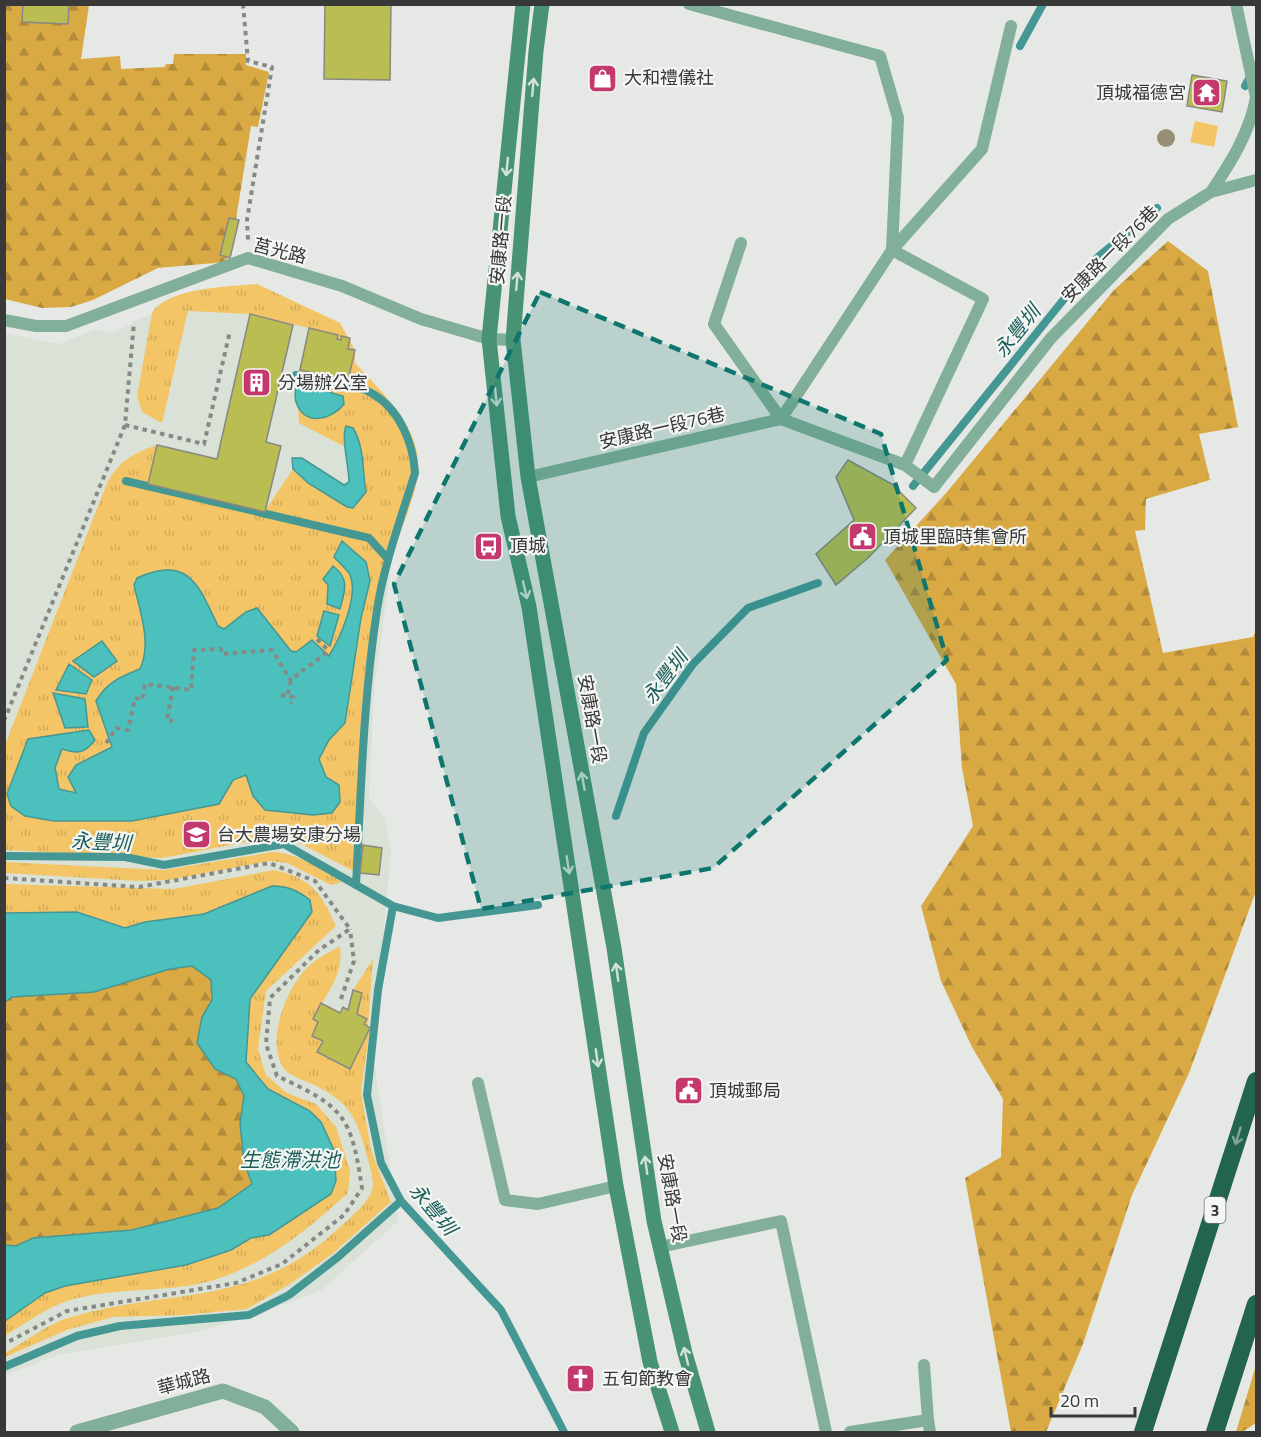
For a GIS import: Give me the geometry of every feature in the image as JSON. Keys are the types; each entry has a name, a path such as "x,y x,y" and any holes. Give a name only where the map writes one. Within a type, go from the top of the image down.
{"highway":[{"name":"3","path":"1143,1432 1257,1081"},
{"path":"1215,1432 1240,1363 1257,1304"}],"main road":[{"name":"安康路一段","path":"523,4 489,339 508,516 529,607 616,1186 650,1362 672,1432"},
{"name":"安康路一段","path":"542,4 535,62 513,340 528,477 614,948 660,1247 685,1353 708,1432"}],"street":[{"name":"華城路","path":"77,1432 223,1391 265,1407 292,1432"}],"lane":[{"path":"689,4 880,56 898,118 892,250"},
{"path":"1236,4 1257,98"},
{"path":"781,419 892,250 982,148 1011,26"},
{"name":"安康路一段76巷","path":"1211,192 1236,156 1252,119 1257,98"},
{"name":"安康路一段76巷","path":"909,468 934,487 1051,338 1168,219 1211,192 1257,180"},
{"path":"741,243 714,324 781,419 909,468 983,299 892,250"},
{"name":"莒光路","path":"4,320 36,326 66,326 248,258 342,286 421,319 489,339 513,340"},
{"name":"安康路一段76巷","path":"528,477 781,419"},
{"path":"478,1083 505,1200 538,1204 616,1186"},
{"path":"660,1247 781,1221 826,1432"},
{"path":"850,1432 929,1426 924,1365"}],"path":[{"path":"243,4 248,61 272,67 247,220"},
{"path":"4,721 125,425 136,301"},
{"path":"125,425 204,444 230,331"},
{"path":"287,696 291,681 302,668 319,659 328,650 314,636"},
{"path":"106,743 116,728 128,730 135,698 142,699 146,684 191,690 194,650 222,649 222,654 272,650 291,681"},
{"path":"173,687 167,720 173,721"},
{"path":"281,695 293,697 291,704"},
{"path":"4,878 139,887 268,863 315,881 350,928 354,961 341,999"},
{"path":"4,1344 67,1311 236,1283 282,1264 344,1215 362,1188 356,1147 344,1116 313,1092 277,1076 266,1044 270,998 319,950 350,928"}],"highlighted area":[{"path":"540,292 881,434 947,660 713,868 481,909 394,584"}],"shaded area":[{"name":"台大農場安康分場","path":"257,284 340,323 355,350 355,363 401,414 417,453 418,474 392,559 374,690 369,798 385,818 391,851 373,1055 398,1221 322,1290 255,1315 200,1331 58,1355 5,1375 5,333 59,344 94,330 115,332 152,313 156,305 195,290"}],"green space":[{"path":"5,5 89,5 81,59 120,56 121,69 165,67 166,64 173,64 174,54 246,54 246,65 269,72 258,127 251,126 236,219 229,218 220,255 227,257 226,262 158,268 93,300 71,307 42,308 5,299"},
{"path":"1195,121 1218,126 1214,147 1190,142"},
{"path":"1168,241 1208,271 1238,427 1199,434 1210,480 1146,499 1145,530 1135,531 1163,653 1253,637 1256,630 1256,891 1189,1073 1132,1195 1083,1344 1046,1432 1011,1432 965,1178 1001,1157 1003,1099 972,1047 941,981 921,906 973,826 962,768 956,684 885,560 947,492 1114,290"},
{"path":"257,284 340,323 355,350 355,363 398,412 414,441 418,456 418,473 414,493 393,553 387,551 371,628 362,709 353,871 284,835 162,858 5,850 5,745 107,483 116,469 134,455 157,445 148,484 264,512 293,469 292,458 302,458 344,485 350,482 347,448 299,423 296,383 309,328 250,314 188,311 162,423 142,412 137,396 152,313 160,304 185,293"},
{"path":"272,852 291,855 342,882 331,885 287,863 269,861 169,880 139,881 5,873 5,862 164,870"},
{"path":"274,870 298,877 314,889 336,926 266,991 258,1049 266,1075 287,1093 316,1104 336,1127 350,1170 348,1193 286,1244 234,1273 181,1287 112,1292 78,1298 49,1309 5,1336 5,884 174,889"},
{"path":"340,946 339,969 322,1003 340,1012 343,1007 348,1009 353,990 373,959 368,1026 370,1028 361,1092 371,1150 391,1202 331,1255 290,1284 247,1309 184,1315 113,1317 67,1330 5,1357 5,1353 52,1324 68,1318 104,1309 238,1285 270,1274 301,1258 332,1234 362,1206 372,1191 373,1182 356,1123 336,1098 284,1069 277,1046 280,1019 289,993 311,964"},
{"path":"193,966 211,980 212,1000 202,1017 215,1069 236,1079 244,1096 240,1123 244,1162 252,1184 218,1208 132,1230 33,1238 16,1246 5,1245 4,1002 12,997 94,992 170,969"},
{"path":"1256,1365 1256,1423 1242,1432 1236,1432"}],"water":[{"path":"296,383 343,396 344,404 333,414 312,418 300,410 296,402"},
{"path":"346,426 353,428 360,443 366,492 353,508 347,507 308,483 293,469 292,458 302,458 344,485 349,482 345,445"},
{"path":"342,541 366,562 370,581 361,618 345,723 329,740 319,759 326,777 339,785 340,802 332,813 313,815 265,810 253,796 246,775 233,780 219,804 132,821 54,821 25,816 11,806 7,794 28,739 89,730 95,740 91,745 80,752 62,749 55,768 59,789 76,793 68,777 76,765 112,747 96,701 115,681 140,669 145,638 134,585 137,578 169,570 181,572 198,587 218,626 224,629 246,612 257,608 291,651 296,652 312,640 329,656 343,628 352,594 350,575 334,557"},
{"path":"333,566 342,576 345,585 340,609 327,604 328,585 323,579"},
{"path":"324,611 339,615 330,646 317,636"},
{"path":"102,641 117,661 94,677 73,661"},
{"path":"69,664 92,680 86,694 56,690"},
{"path":"53,693 85,699 88,727 65,728"},
{"name":"生態滯洪池","path":"272,886 296,891 310,900 312,912 250,999 246,1062 268,1089 310,1111 321,1122 334,1150 336,1181 331,1194 269,1235 251,1238 231,1250 186,1265 65,1286 45,1293 5,1321 5,1245 16,1246 33,1238 132,1230 218,1208 252,1184 244,1162 240,1123 244,1096 236,1079 215,1069 197,1043 202,1017 212,1000 211,980 192,966 170,969 94,992 12,997 5,1002 5,913 77,912 125,928 145,922 204,914"}],"building":[{"path":"23,4 69,4 68,24 22,22"},
{"path":"325,4 391,4 390,80 324,79"},
{"name":"頂城福德宮","path":"1192,75 1227,81 1222,112 1187,106"},
{"path":"229,218 239,220 230,258 220,255"},
{"name":"分場辦公室","path":"250,314 293,325 266,442 281,446 265,512 148,484 157,445 217,459"},
{"path":"309,328 338,335 337,339 341,340 341,336 350,338 348,349 355,350 348,381 300,370"},
{"name":"頂城里臨時集會所","path":"848,460 892,484 916,508 869,557 836,585 816,554 854,520 836,477"},
{"path":"363,845 382,848 379,875 360,873"},
{"path":"353,990 362,993 357,1014 367,1019 364,1024 370,1028 350,1069 317,1052 323,1041 312,1036 318,1022 313,1019 321,1003 340,1013 343,1007 348,1010"}],"waterway":[{"path":"1020,46 1043,4"},
{"name":"永豐圳","path":"1245,86 1256,66"},
{"name":"永豐圳","path":"913,486 1098,257 1157,208"},
{"path":"296,375 355,386 373,394 398,418 408,439 414,462 415,473 384,576 372,644 363,748 356,885"},
{"path":"126,481 369,538 388,559"},
{"name":"永豐圳","path":"616,816 644,733 693,664 748,608 818,583"},
{"name":"永豐圳","path":"4,856 125,857 164,865 284,844 393,906 438,918 538,905"},
{"name":"永豐圳","path":"393,906 378,990 367,1095 381,1163 401,1201 501,1310 564,1432"},
{"path":"4,1367 77,1336 120,1326 249,1315 289,1295 338,1257 401,1201"}],"place":[{"name":"大和禮儀社","path":"603,78"},
{"name":"頂城福德宮","path":"1207,93"},
{"name":"分場辦公室","path":"257,383"},
{"name":"頂城里臨時集會所","path":"862,537"},
{"name":"頂城","path":"489,546"},
{"name":"台大農場安康分場","path":"196,835"},
{"name":"頂城郵局","path":"688,1091"},
{"name":"五旬節教會","path":"581,1379"}]}
